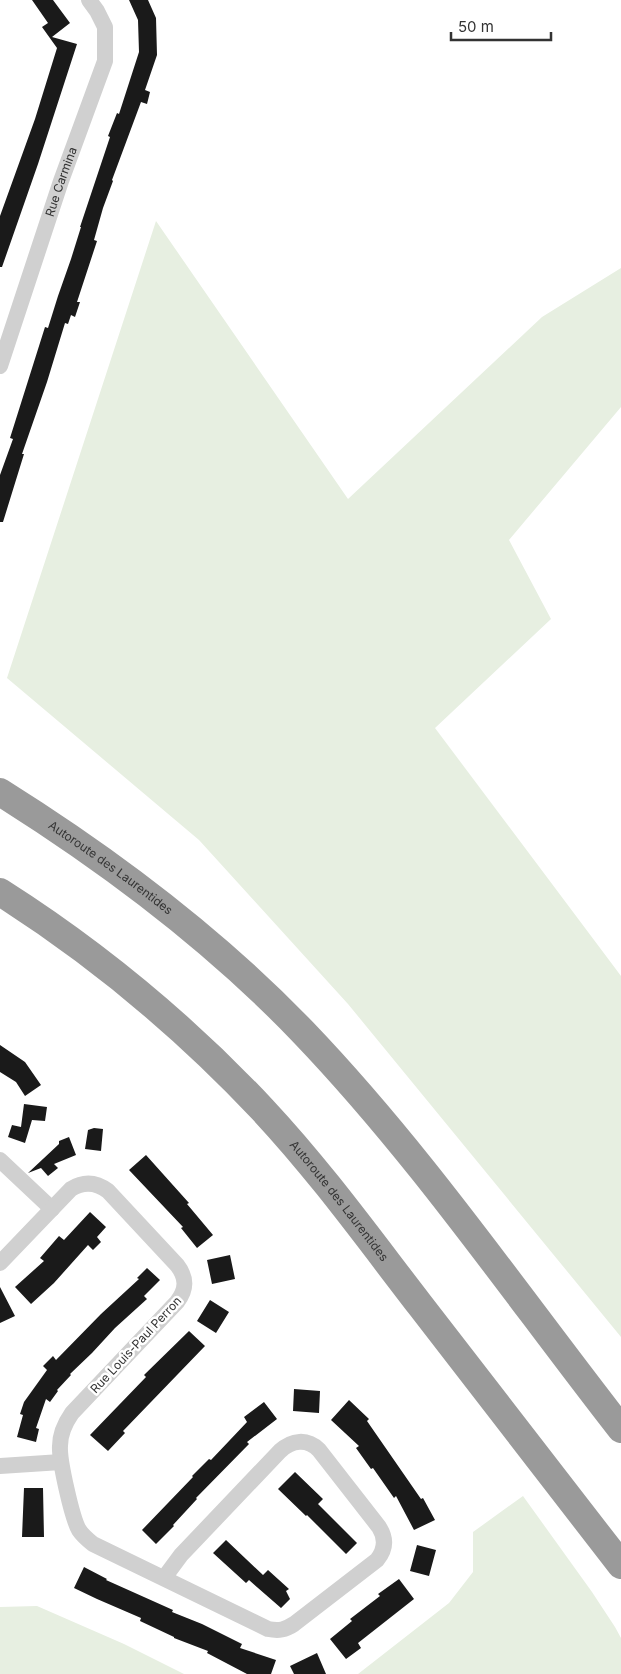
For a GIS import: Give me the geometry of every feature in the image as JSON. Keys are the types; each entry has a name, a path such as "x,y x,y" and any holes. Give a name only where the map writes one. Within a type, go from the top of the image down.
{"highway":[{"name":"Autoroute des Laurentides","path":"0,792 85,848 174,914 282,1011 338,1070 384,1123 621,1429"},
{"name":"Autoroute des Laurentides","path":"0,892 56,929 140,994 199,1047 272,1120 358,1223 620,1565"},
{"path":"601,1403 621,1421"}],"street":[{"name":"Rue Carmina","path":"0,366 61,181 105,60 104,27 97,11 89,0"},
{"path":"0,1160 52,1209"},
{"name":"Rue Louis-Paul Perron","path":"0,1263 66,1194 75,1186 88,1183 98,1185 108,1191 177,1265 185,1281 183,1294 177,1302 67,1419 60,1439 61,1462 75,1521 82,1534 98,1547 268,1629 283,1630 294,1624 377,1560 384,1548 384,1539 378,1526 319,1450 307,1442 298,1441 280,1451 181,1555 164,1578"},
{"path":"0,1466 61,1462"}],"shaded area":[{"path":"156,221 348,499 542,317 621,268 621,407 509,540 551,619 435,728 621,976 621,1337 348,1004 199,840 7,678"},
{"path":"523,1496 615,1627 621,1638 621,1674 358,1674 449,1603 473,1572 473,1532"},
{"path":"37,1606 124,1644 184,1674 0,1674 0,1607"}],"building":[{"path":"32,0 53,0 70,23 52,37 77,44 38,164 2,267 0,267 0,216 35,119 57,48 42,27 48,23"},
{"path":"129,0 148,0 156,18 157,55 145,90 150,92 147,104 141,102 112,180 94,240 97,241 77,302 80,302 75,317 71,315 68,324 65,323 22,454 24,454 3,522 0,522 0,475 13,439 10,438 45,327 48,328 71,259 110,137 108,136 117,113 119,114 139,52 138,20"},
{"path":"0,1045 25,1062 41,1085 25,1096 16,1082 0,1072"},
{"path":"24,1104 47,1107 45,1121 32,1120 25,1143 8,1137 12,1125 21,1127"},
{"path":"94,1128 103,1129 101,1151 85,1149 88,1130"},
{"path":"69,1137 76,1155 54,1164 58,1168 48,1176 41,1168 28,1173 59,1144 59,1141"},
{"path":"146,1155 189,1203 187,1204 213,1235 197,1248 181,1228 183,1227 129,1170"},
{"path":"90,1212 106,1227 97,1237 101,1242 93,1250 88,1245 54,1283 31,1304 15,1287 44,1261 40,1258 59,1236 64,1240"},
{"path":"230,1255 235,1279 212,1284 207,1260"},
{"path":"147,1268 160,1280 144,1296 147,1299 115,1328 70,1374 50,1402 46,1399 36,1428 39,1429 36,1442 17,1437 23,1415 20,1414 24,1402 47,1370 43,1366 53,1356 56,1360 139,1279 137,1278"},
{"path":"0,1287 15,1316 0,1323"},
{"path":"210,1300 229,1312 216,1333 197,1321"},
{"path":"189,1331 205,1346 123,1431 125,1433 108,1451 90,1435 146,1377 144,1375"},
{"path":"294,1389 320,1391 319,1413 293,1411"},
{"path":"349,1400 369,1419 367,1421 421,1499 423,1498 435,1520 414,1530 396,1496 394,1498 356,1448 359,1446 331,1420"},
{"path":"264,1402 277,1419 247,1442 249,1444 196,1498 174,1526 156,1544 142,1530 192,1476 209,1459 211,1460 247,1422 244,1417"},
{"path":"295,1472 323,1499 318,1504 357,1543 346,1554 278,1489"},
{"path":"24,1488 43,1488 44,1537 22,1537"},
{"path":"226,1540 263,1575 268,1570 289,1589 286,1591 290,1599 281,1608 249,1580 246,1583 213,1553"},
{"path":"417,1545 436,1550 429,1576 410,1571"},
{"path":"84,1567 106,1580 242,1644 240,1648 276,1660 271,1674 247,1674 207,1653 208,1651 174,1638 140,1621 141,1618 74,1588"},
{"path":"399,1579 414,1599 358,1643 361,1648 346,1659 330,1639 352,1621 350,1619 380,1596 378,1594"},
{"path":"317,1653 326,1674 294,1674 290,1666"}]}
